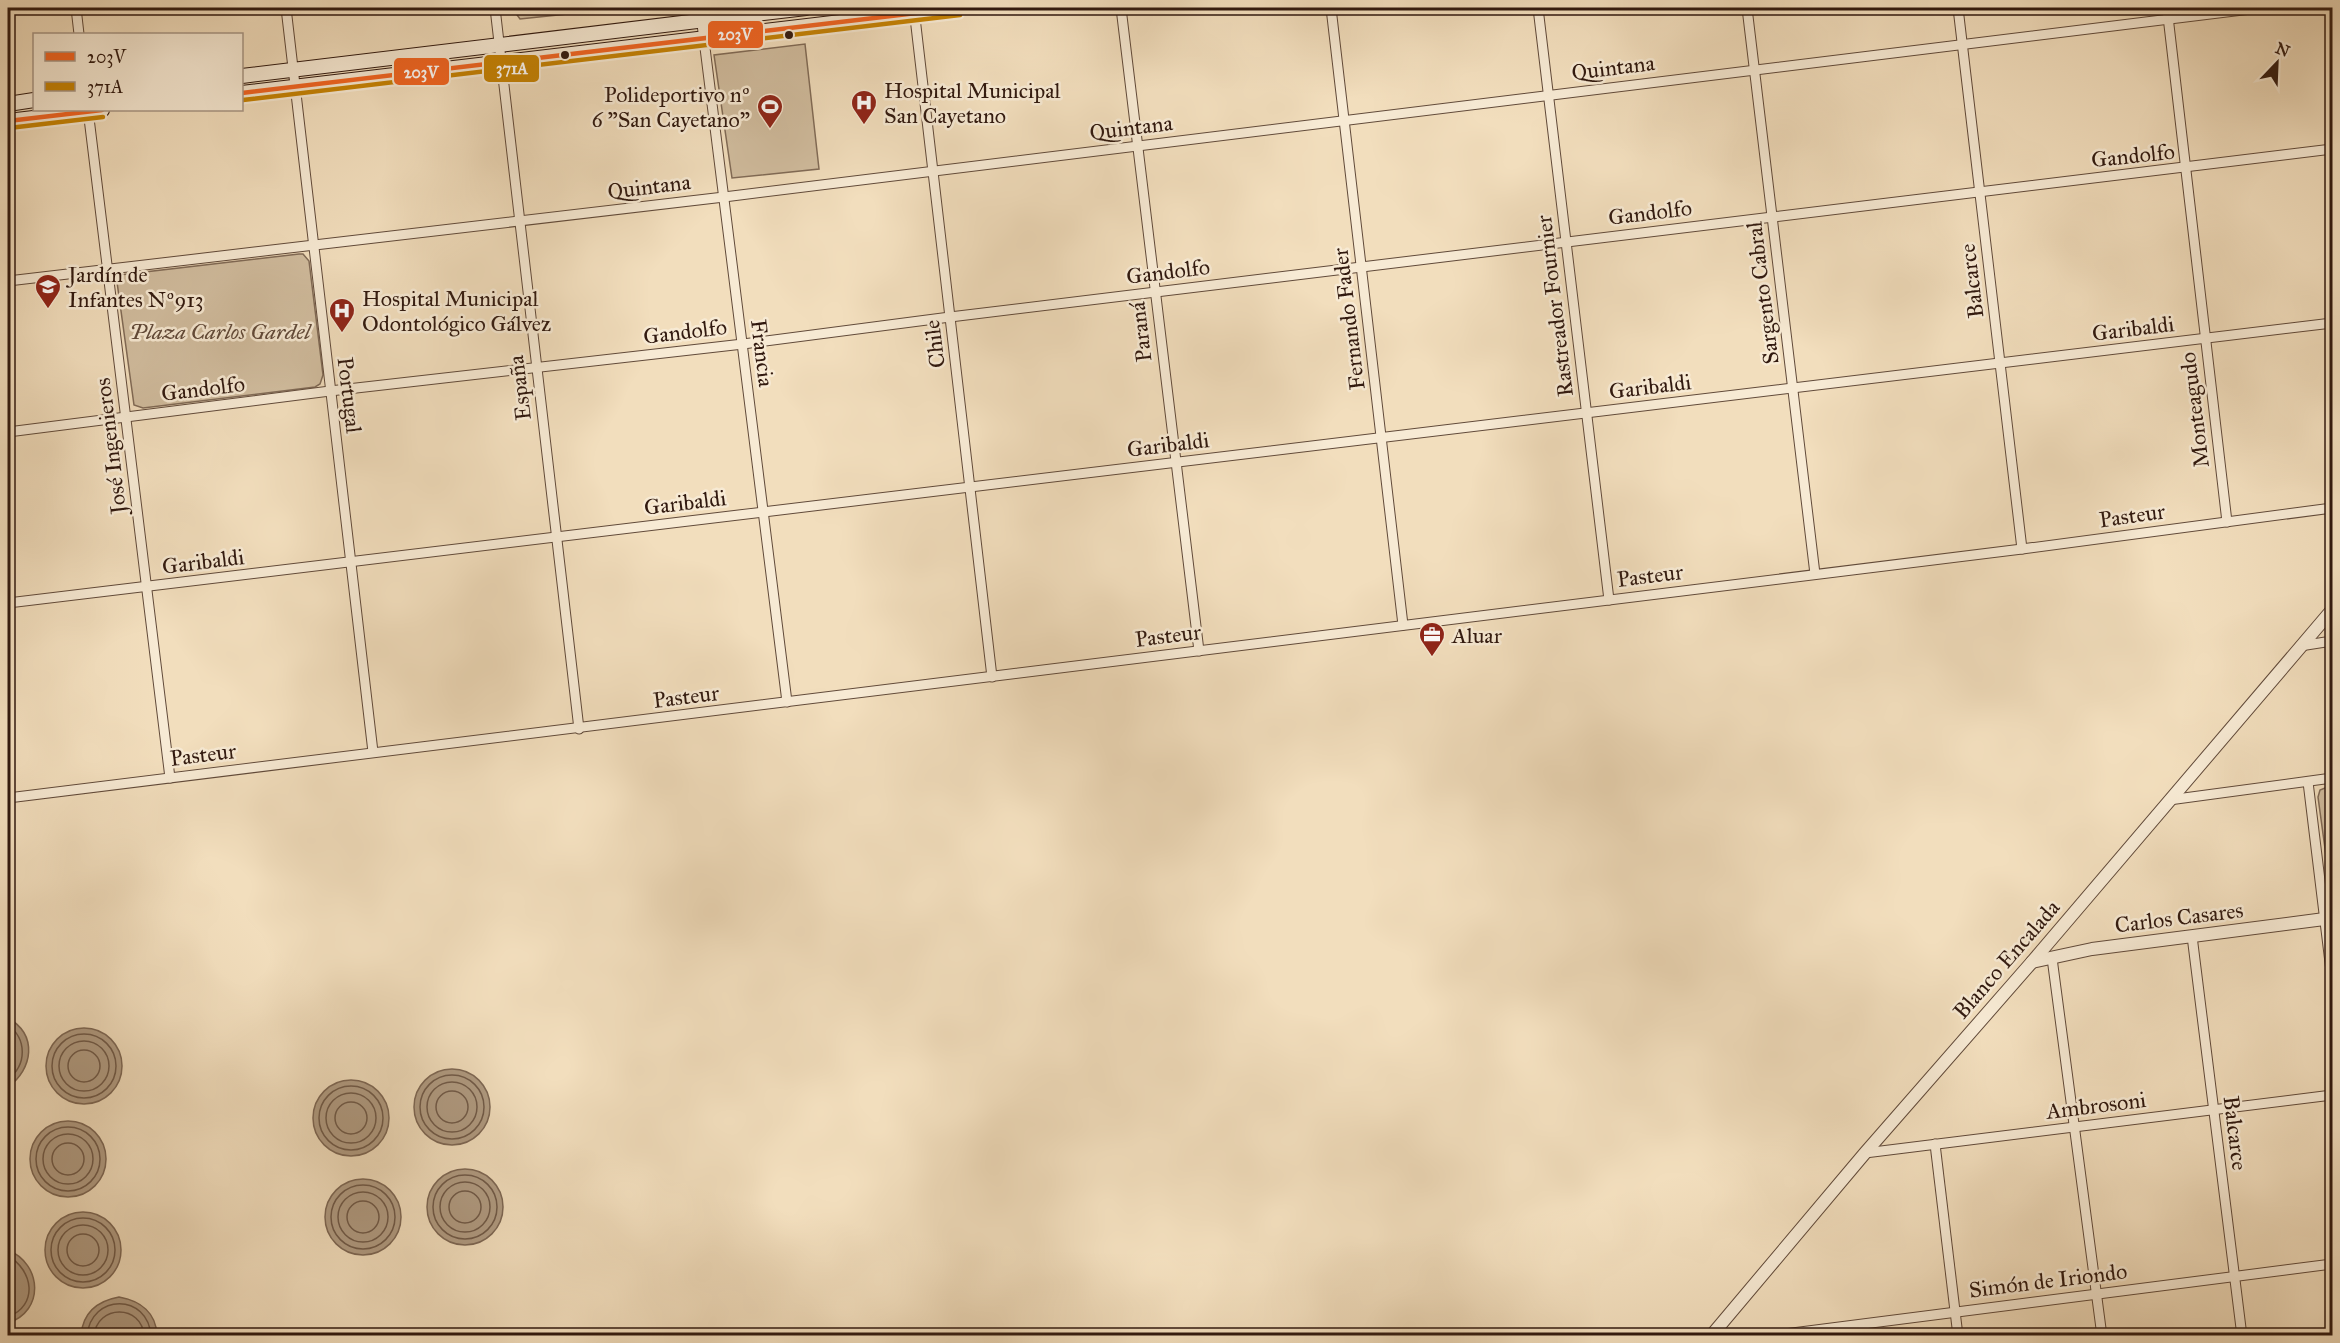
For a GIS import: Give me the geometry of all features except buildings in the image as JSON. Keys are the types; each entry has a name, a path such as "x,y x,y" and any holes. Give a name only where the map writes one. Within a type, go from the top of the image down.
{"main road":[{"path":"243,76 499,45 701,14 806,8"},
{"path":"243,93 704,38 914,10 959,8"},
{"path":"8,104 33,100"},
{"path":"8,121 85,111"}],"street":[{"path":"76,8 79,33"},
{"name":"Portugal","path":"286,8 373,752"},
{"name":"España","path":"495,8 579,729"},
{"name":"Paraná","path":"1121,8 1199,651"},
{"name":"Fernando Fader","path":"1331,8 1403,625"},
{"name":"Rastreador Fournier","path":"1538,8 1609,600"},
{"name":"Sargento Cabral","path":"1747,8 1815,574"},
{"name":"Balcarce","path":"1958,8 2022,549"},
{"name":"Monteagudo","path":"2167,8 2227,522"},
{"name":"Quintana","path":"8,281 724,197 2259,8"},
{"name":"Chile","path":"914,10 992,677"},
{"name":"Francia","path":"701,14 787,702"},
{"name":"José Ingenieros","path":"93,111 108,270 170,778"},
{"name":"Gandolfo","path":"8,432 2332,149"},
{"name":"Garibaldi","path":"8,603 2332,323"},
{"name":"Pasteur","path":"8,798 2022,549 2332,508"},
{"name":"Blanco Encalada","path":"1711,1335 1865,1152 2032,962 2332,610"},
{"path":"2300,646 2332,641"},
{"path":"2169,800 2332,778"},
{"path":"2308,782 2329,919 2332,979"},
{"name":"Carlos Casares","path":"2032,962 2092,949 2329,919"},
{"name":"Balcarce","path":"2192,936 2242,1335"},
{"path":"2052,958 2102,1335"},
{"name":"Ambrosoni","path":"1865,1152 2332,1095"},
{"path":"1935,1144 1958,1335"},
{"name":"Simón de Iriondo","path":"1769,1335 1816,1333 2097,1293 2332,1264"}],"green space":[{"path":"512,8 566,8 567,14 520,19"},
{"name":"Polideportivo nº 6 \"San Cayetano\"","path":"805,44 819,169 732,178 714,55"},
{"name":"Plaza Carlos Gardel","path":"303,254 309,261 323,375 320,384 315,387 143,408 134,405 117,282 119,275"},
{"path":"2332,785 2332,900 2318,797 2320,790"}],"water":[{"path":"8,1018 24,1033 29,1052 23,1071 8,1087"},
{"path":"77,1028 91,1028 105,1034 116,1045 122,1059 119,1081 111,1093 91,1104 77,1104 63,1098 52,1087 46,1073 46,1059 52,1045 63,1034"},
{"path":"445,1069 459,1069 473,1075 484,1086 490,1100 487,1122 479,1134 459,1145 445,1145 431,1139 420,1128 414,1114 414,1100 420,1086 431,1075"},
{"path":"344,1080 358,1080 372,1086 383,1097 389,1111 386,1133 378,1145 358,1156 344,1156 330,1150 319,1139 313,1125 313,1111 319,1097 330,1086"},
{"path":"61,1121 75,1121 89,1127 100,1138 106,1152 103,1174 95,1186 75,1197 61,1197 47,1191 36,1180 30,1166 30,1152 36,1138 47,1127"},
{"path":"458,1169 472,1169 486,1175 497,1186 503,1200 500,1222 492,1234 472,1245 458,1245 444,1239 433,1228 427,1214 427,1200 433,1186 444,1175"},
{"path":"356,1179 370,1179 384,1185 395,1196 401,1210 398,1232 390,1244 370,1255 356,1255 342,1249 331,1238 325,1224 325,1210 331,1196 342,1185"},
{"path":"76,1212 90,1212 104,1218 115,1229 121,1243 118,1265 110,1277 90,1288 76,1288 62,1282 51,1271 45,1257 45,1243 51,1229 62,1218"},
{"path":"8,1250 28,1266 35,1287 28,1308 20,1317 8,1323"},
{"path":"119,1297 146,1309 154,1320 157,1335 81,1335 82,1327 92,1309 104,1301"}],"transit line":[{"name":"203V","path":"243,93 959,8"},
{"name":"371A","path":"243,100 960,15"},
{"name":"203V","path":"8,121 93,111"},
{"name":"371A","path":"9,128 103,117"}],"place":[{"name":"Hospital Municipal San Cayetano","path":"864,126"},
{"name":"Polideportivo nº 6 \"San Cayetano\"","path":"770,130"},
{"name":"Jardín de Infantes Nº913","path":"48,310"},
{"name":"Hospital Municipal Odontológico Gálvez","path":"342,334"},
{"name":"Aluar","path":"1432,658"}]}
